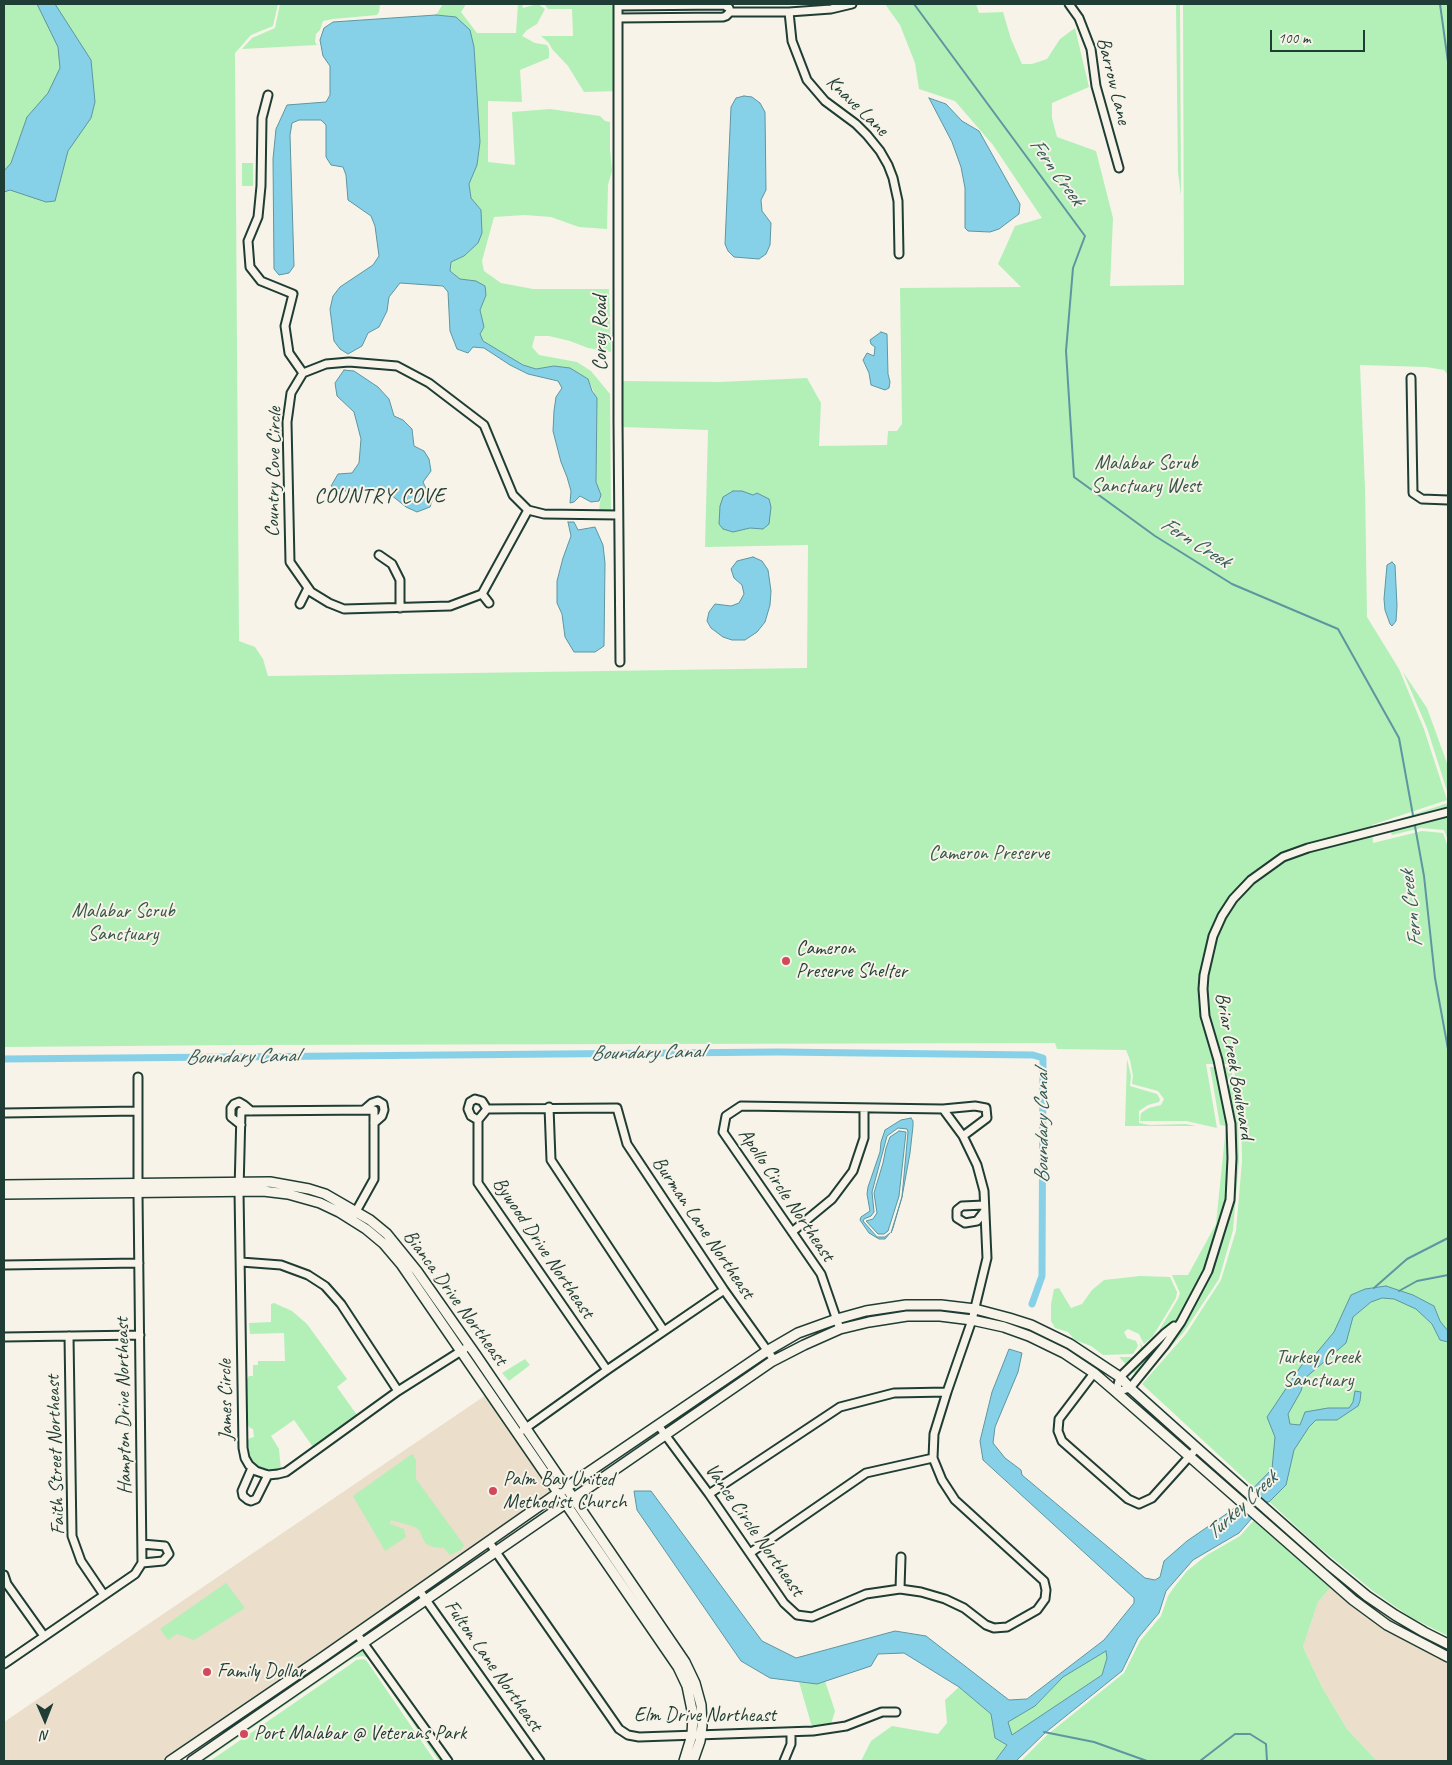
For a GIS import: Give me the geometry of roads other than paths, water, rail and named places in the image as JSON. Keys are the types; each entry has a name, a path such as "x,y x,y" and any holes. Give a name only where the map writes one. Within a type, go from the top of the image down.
{"street":[{"path":"618,18 723,17 730,12 789,12 831,9 852,4"},
{"name":"Barrow Lane","path":"1070,4 1079,18 1091,49 1096,86 1120,168"},
{"path":"618,5 724,5 729,8 730,12"},
{"name":"Corey Road","path":"618,5 618,515 620,662"},
{"path":"662,6 662,17"},
{"name":"Knave Lane","path":"789,12 792,41 807,80 825,101 856,124 867,135 888,165 898,201 899,254"},
{"path":"268,95 262,118 261,186 258,217 248,241 250,267 261,282 293,294 285,326 289,353 303,373 326,364 349,362 397,366 429,383 484,425 513,494 528,510 544,514 618,515"},
{"name":"Country Cove Circle","path":"303,373 291,393 286,422 289,552 290,562 311,592 329,603 344,609 450,606 482,594"},
{"path":"1411,378 1414,493 1422,499 1448,500"},
{"path":"489,603 482,594 528,510"},
{"path":"379,555 392,564 400,580 400,608"},
{"path":"300,604 308,588"},
{"name":"Briar Creek Boulevard","path":"1130,1388 1181,1322 1208,1272 1230,1200 1231,1124 1218,1060 1206,1016 1203,989 1204,975 1213,936 1222,916 1251,880 1284,857 1308,848 1448,812"},
{"name":"Hampton Drive Northeast","path":"138,1077 142,1563"},
{"path":"488,1108 482,1101 476,1099 470,1102 468,1108 471,1116 478,1120 488,1108 549,1107 551,1160 664,1331"},
{"path":"364,1110 372,1103 378,1101 383,1104 382,1116 374,1123"},
{"path":"241,1125 231,1117 231,1108 239,1102 251,1111"},
{"name":"Apollo Circle Northeast","path":"840,1329 821,1274 723,1132 726,1116 741,1106 943,1109 975,1106 986,1108 987,1118 963,1136"},
{"name":"Burman Lane Northeast","path":"549,1107 617,1108 627,1144 724,1290 774,1360"},
{"path":"792,1232 832,1199 853,1171 864,1138 864,1108"},
{"path":"943,1109 963,1136 980,1176 984,1191 987,1258 975,1309"},
{"path":"241,1125 241,1111 374,1110 374,1179 354,1215"},
{"path":"4,1112 138,1111"},
{"name":"Bywood Drive Northeast","path":"478,1120 478,1183 607,1370"},
{"name":"James Circle","path":"241,1125 239,1186 243,1448 245,1458 252,1468"},
{"name":"Bianca Drive Northeast","path":"4,1185 43,1189 239,1186 288,1194 354,1215 415,1278 470,1346 526,1429 562,1490"},
{"name":"Bianca Drive Northeast","path":"4,1194 43,1189"},
{"path":"241,1262 281,1265 308,1275 324,1286 341,1304 398,1391"},
{"path":"4,1265 139,1263"},
{"name":"Bianca Drive Northeast","path":"415,1278 460,1352 517,1434 562,1490"},
{"path":"517,1434 724,1290"},
{"path":"170,1761 767,1351 798,1333 837,1318 866,1311 906,1305 941,1305 975,1309 1032,1325 1070,1344 1120,1376 1130,1388 1197,1448 1361,1590 1395,1615 1448,1644"},
{"name":"Vance Circle Northeast","path":"658,1425 709,1494 787,1607 801,1616 816,1615 866,1594 900,1589 921,1592 945,1599 964,1608 986,1625 997,1629 1007,1627 1037,1610 1046,1599 1044,1581 955,1500 942,1480 933,1458 934,1434 975,1309"},
{"path":"192,1761 774,1360 840,1329 907,1316 940,1316 972,1320 1029,1336 1064,1354 1094,1373 1353,1600 1387,1625 1448,1657"},
{"name":"Briar Creek Boulevard","path":"1120,1376 1164,1333 1181,1322"},
{"path":"4,1337 140,1335"},
{"name":"Faith Street Northeast","path":"69,1336 72,1536 81,1561 104,1595"},
{"path":"268,1475 256,1498 251,1501 243,1496 242,1491 252,1468 268,1475 286,1472 398,1391 470,1346"},
{"path":"1094,1373 1059,1419 1058,1432 1062,1441 1128,1499 1139,1504 1152,1498 1197,1448"},
{"path":"1116,1392 1120,1376"},
{"path":"1116,1392 1130,1388"},
{"path":"709,1494 840,1407 894,1393 947,1392"},
{"path":"750,1553 866,1473 933,1458"},
{"path":"562,1490 682,1674 689,1693 696,1735 694,1761"},
{"name":"Elm Drive Northeast","path":"489,1542 623,1733 639,1737 833,1729 862,1721 882,1712 896,1712"},
{"path":"4,1664 135,1574 142,1563 163,1561 169,1554 165,1546 142,1544"},
{"path":"900,1589 901,1556"},
{"path":"4,1575 7,1584 44,1636"},
{"name":"Fulton Lane Northeast","path":"419,1590 540,1761"},
{"path":"1387,1625 1395,1615"},
{"path":"357,1634 448,1761"},
{"path":"291,1693 317,1669 315,1663"},
{"path":"262,1713 262,1706 296,1676"},
{"path":"225,1738 232,1729 251,1713 254,1705"},
{"path":"187,1761 211,1742 217,1730"},
{"path":"784,1761 791,1744 791,1732"},
{"path":"684,1761 696,1735"}],"water":[{"path":"37,4 55,4 91,60 95,102 91,118 68,151 55,201 46,202 10,190 4,192 4,171 11,163 27,117 48,93 60,68 58,47"},
{"path":"436,15 456,17 470,30 474,47 480,142 477,165 469,184 471,198 481,210 482,233 478,243 464,256 451,262 450,271 460,279 476,281 485,286 486,295 480,310 484,327 480,334 483,341 523,365 536,369 554,366 570,368 588,379 592,391 597,398 596,482 601,495 599,501 591,502 580,496 570,503 571,491 553,431 556,397 562,388 558,381 528,374 484,348 473,347 468,353 457,349 450,331 448,292 443,286 400,283 389,297 387,311 379,327 368,333 362,346 348,354 340,349 334,341 330,309 333,296 340,287 373,265 379,256 375,226 371,216 348,200 346,175 343,167 331,165 326,157 326,125 321,120 299,120 292,123 290,135 294,266 289,273 279,275 274,269 273,159 276,129 287,105 326,102 330,95 330,66 323,56 320,40 324,28 333,22"},
{"path":"752,97 760,103 765,112 766,190 761,200 762,211 771,223 770,245 766,254 759,259 734,257 728,251 725,244 731,107 736,98"},
{"path":"929,98 946,104 962,121 979,131 1020,204 1019,214 999,229 990,232 968,231 965,228 965,188 961,167 952,142"},
{"path":"881,332 887,334 890,382 889,388 885,390 871,385 869,373 863,360 867,353 874,356 875,347 871,344 870,340"},
{"path":"344,370 354,371 378,387 389,399 394,416 403,420 412,429 414,446 424,451 429,459 431,471 423,482 432,501 430,507 417,512 406,507 385,490 372,489 354,494 331,486 338,474 352,473 359,463 361,439 354,412 337,396 335,383"},
{"path":"733,491 742,491 753,495 757,493 769,499 771,507 769,524 763,529 750,528 733,532 723,529 719,524 720,506 723,497"},
{"path":"568,522 574,522 578,530 595,527 603,545 605,563 604,646 595,652 574,652 565,637 562,614 557,603 557,581 571,536"},
{"path":"753,557 762,561 768,570 771,591 770,605 765,622 757,632 745,640 732,640 723,637 711,628 707,621 709,612 715,604 731,606 739,603 744,594 742,585 734,578 731,569 737,561"},
{"path":"1392,562 1395,565 1397,606 1396,621 1392,626 1385,610 1384,599 1387,565"},
{"path":"911,1118 913,1126 910,1153 902,1197 908,1132 907,1129 898,1128 887,1136 872,1192 874,1212 863,1221 877,1237 885,1237 890,1233 885,1239 879,1239 869,1233 860,1220 861,1217 870,1211 867,1194 868,1187 885,1130 901,1120"},
{"path":"899,1131 906,1132 899,1196 888,1231 884,1234 878,1234 866,1221 873,1219 877,1213 874,1193 886,1148 890,1137"},
{"name":"Turkey Creek","path":"1386,1286 1413,1295 1434,1306 1440,1321 1448,1331 1448,1342 1440,1340 1432,1324 1416,1309 1394,1299 1382,1298 1371,1302 1353,1317 1346,1343 1304,1379 1301,1391 1288,1414 1290,1424 1300,1425 1305,1412 1328,1408 1349,1408 1353,1402 1355,1391 1361,1392 1358,1406 1337,1420 1316,1420 1309,1427 1294,1450 1286,1485 1269,1502 1266,1502 1239,1533 1193,1560 1166,1591 1159,1613 1138,1638 1122,1671 1046,1732 1016,1761 995,1761 1007,1745 995,1738 991,1714 959,1687 904,1653 878,1654 871,1666 817,1684 770,1678 741,1661 637,1510 634,1491 651,1491 762,1641 796,1658 895,1631 926,1636 1009,1700 1027,1699 1104,1640 1134,1603 1134,1598 983,1460 980,1441 992,1392 1009,1349 1022,1353 1018,1372 995,1427 993,1443 1005,1458 1021,1470 1022,1475 1145,1578 1155,1580 1160,1577 1164,1561 1187,1541 1232,1510 1272,1469 1275,1437 1267,1417 1305,1360 1309,1362 1334,1332 1351,1295 1365,1289","holes":["1106,1651 1107,1658 1102,1675 1012,1735 1008,1722 1035,1706 1063,1677"]}],"waterway":[{"name":"Fern Creek","path":"914,4 1085,236 1073,268 1066,351 1074,477 1155,536 1232,584 1338,629 1399,738 1424,876 1435,978 1448,1049"},
{"path":"1440,4 1448,62"},
{"name":"Boundary Canal","path":"4,1059 778,1052 1033,1055 1043,1058 1042,1276 1032,1304"},
{"name":"Fern Creek","path":"1374,1288 1407,1259 1448,1238"},
{"path":"1399,1291 1417,1281 1448,1275"},
{"path":"1044,1732 1094,1742 1147,1761"},
{"path":"1200,1761 1235,1734 1250,1734 1266,1744 1267,1761"}],"place":[{"name":"Cameron Preserve Shelter","path":"786,961"},
{"name":"Palm Bay United Methodist Church","path":"493,1491"},
{"name":"Family Dollar","path":"207,1672"},
{"name":"Port Malabar @ Veterans Park","path":"244,1734"}],"district":[{"name":"COUNTRY COVE","path":"380,496"}],"park label":[{"name":"Malabar Scrub Sanctuary West","path":"1146,476"},
{"name":"Cameron Preserve","path":"989,854"},
{"name":"Malabar Scrub Sanctuary","path":"123,924"},
{"name":"Turkey Creek Sanctuary","path":"1318,1370"}]}
